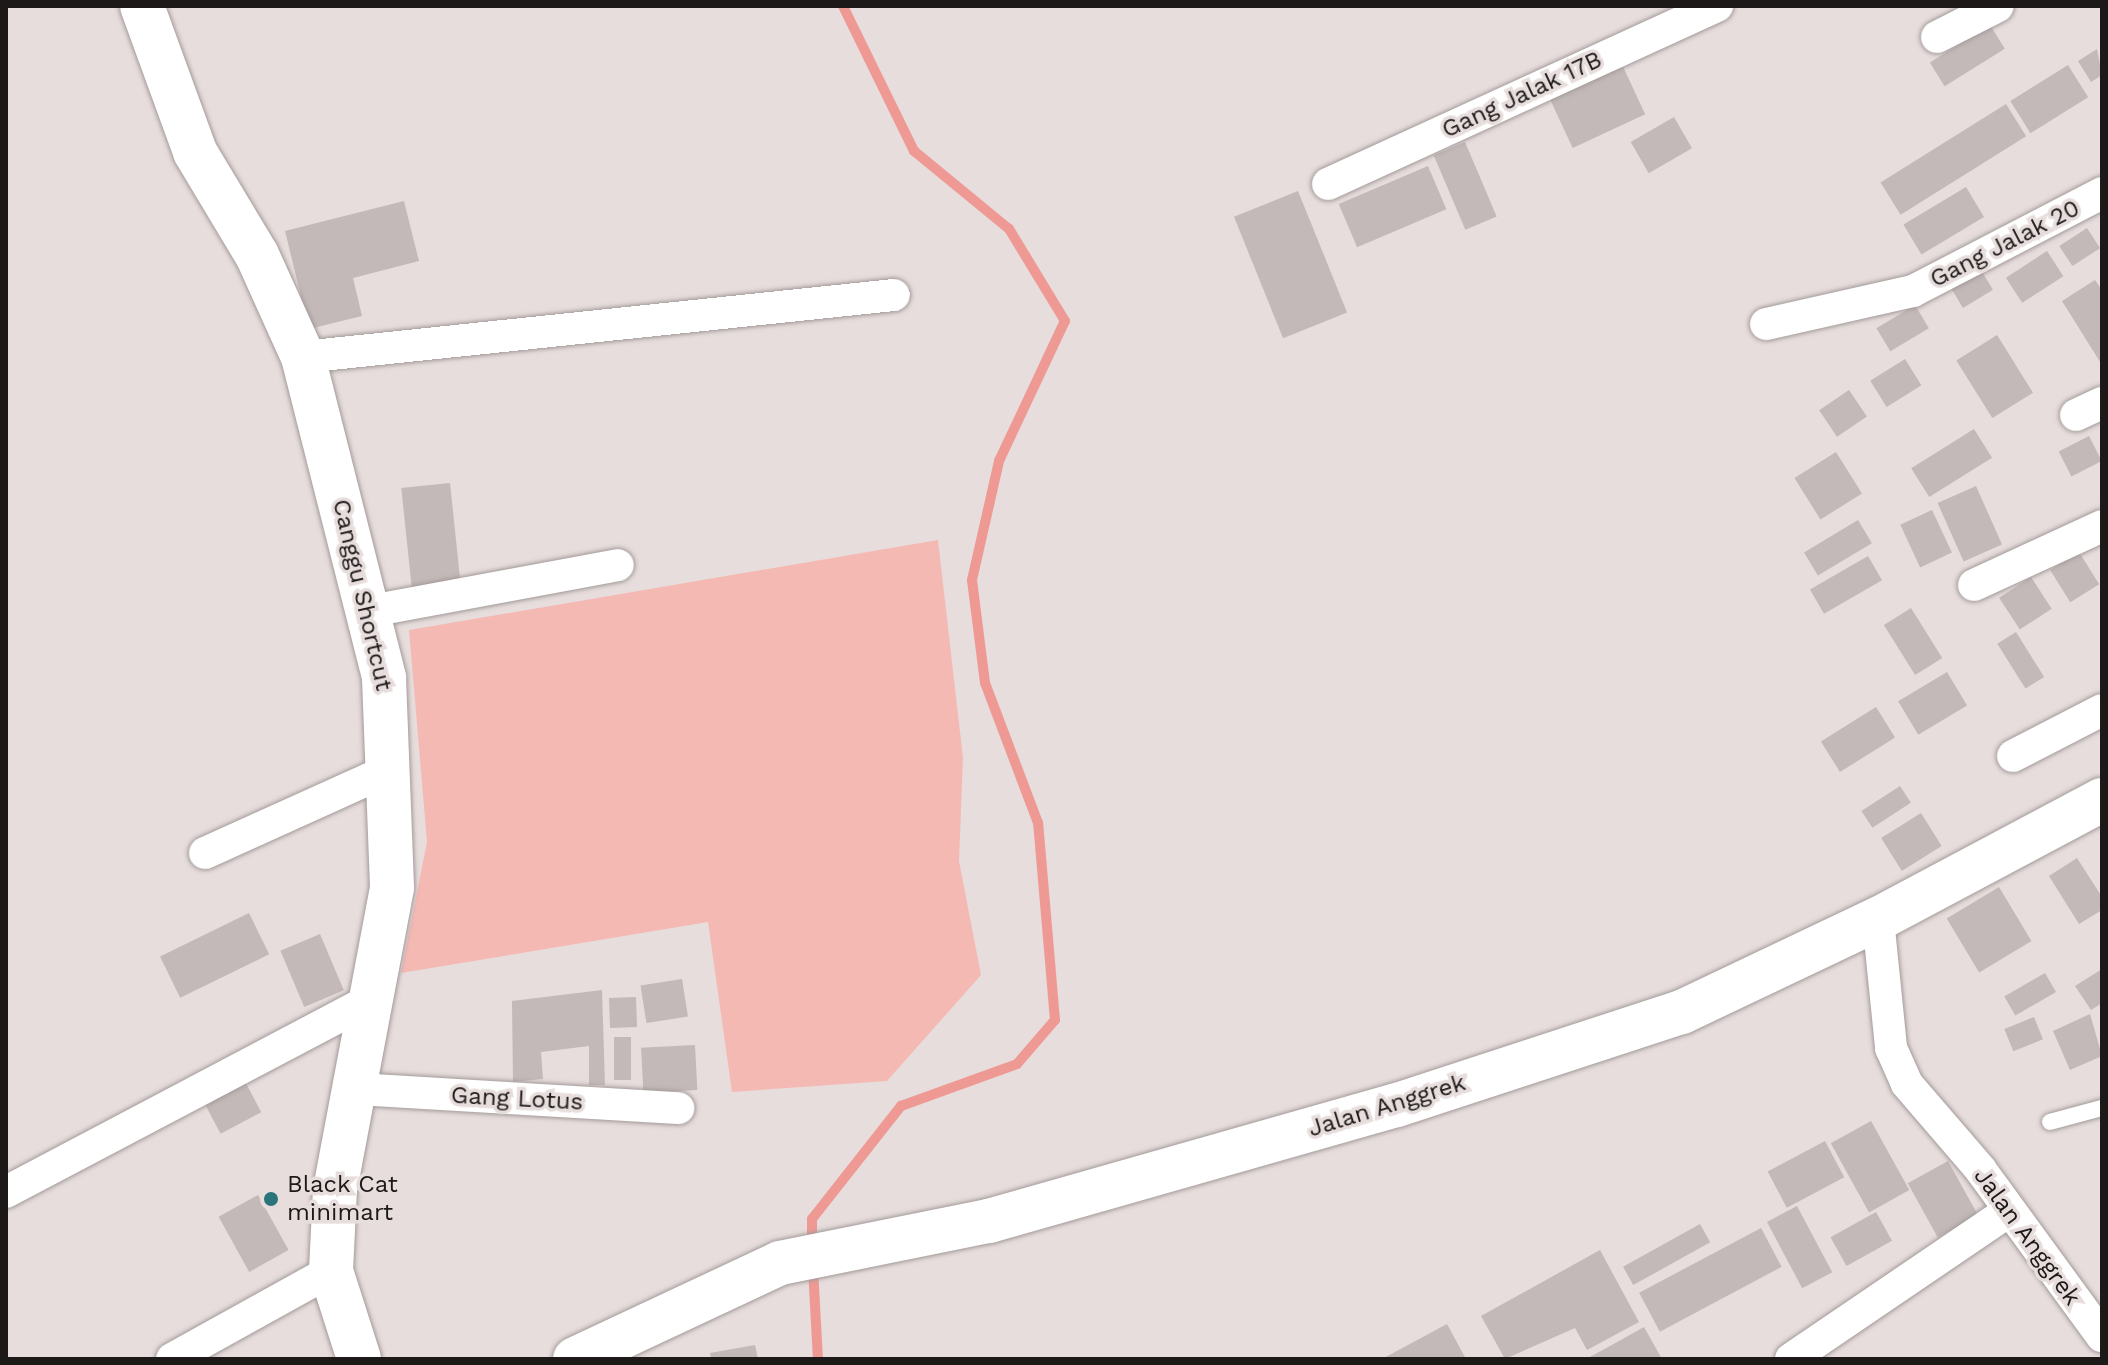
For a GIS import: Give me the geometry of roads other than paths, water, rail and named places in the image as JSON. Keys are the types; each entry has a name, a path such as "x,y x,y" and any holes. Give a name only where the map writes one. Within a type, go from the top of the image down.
{"street":[{"name":"Canggu Shortcut","path":"142,6 195,152 257,255 303,357 370,611 384,678 392,888 374,998 335,1189 331,1271 359,1359"},
{"name":"Gang Jalak 17B","path":"1328,184 1717,6"},
{"path":"1937,37 1998,6"},
{"name":"Gang Jalak 20","path":"1766,324 1913,291 2102,193"},
{"path":"303,357 894,295"},
{"path":"1974,585 2102,526"},
{"path":"370,611 618,565"},
{"path":"2013,756 2102,710"},
{"path":"205,853 389,770"},
{"name":"Jalan Anggrek","path":"575,1359 780,1263 880,1245 1412,1100 1682,1012 1878,919 2102,800"},
{"name":"Jalan Anggrek","path":"1878,919 1891,1048 1907,1084 2009,1211 2102,1336"},
{"path":"6,1192 374,998"},
{"name":"Gang Lotus","path":"356,1089 678,1108"},
{"path":"1791,1359 2009,1211"},
{"path":"172,1359 331,1271"}],"lane":[{"path":"2050,1122 2102,1108"}],"waterway":[{"path":"812,1244 812,1219 901,1106 1017,1064 1055,1020 1038,823 985,683 972,580 999,461 1065,321 1009,229 914,151 843,6"},
{"path":"813,1268 818,1359"}],"place":[{"name":"Black Cat minimart","path":"271,1199"}]}
